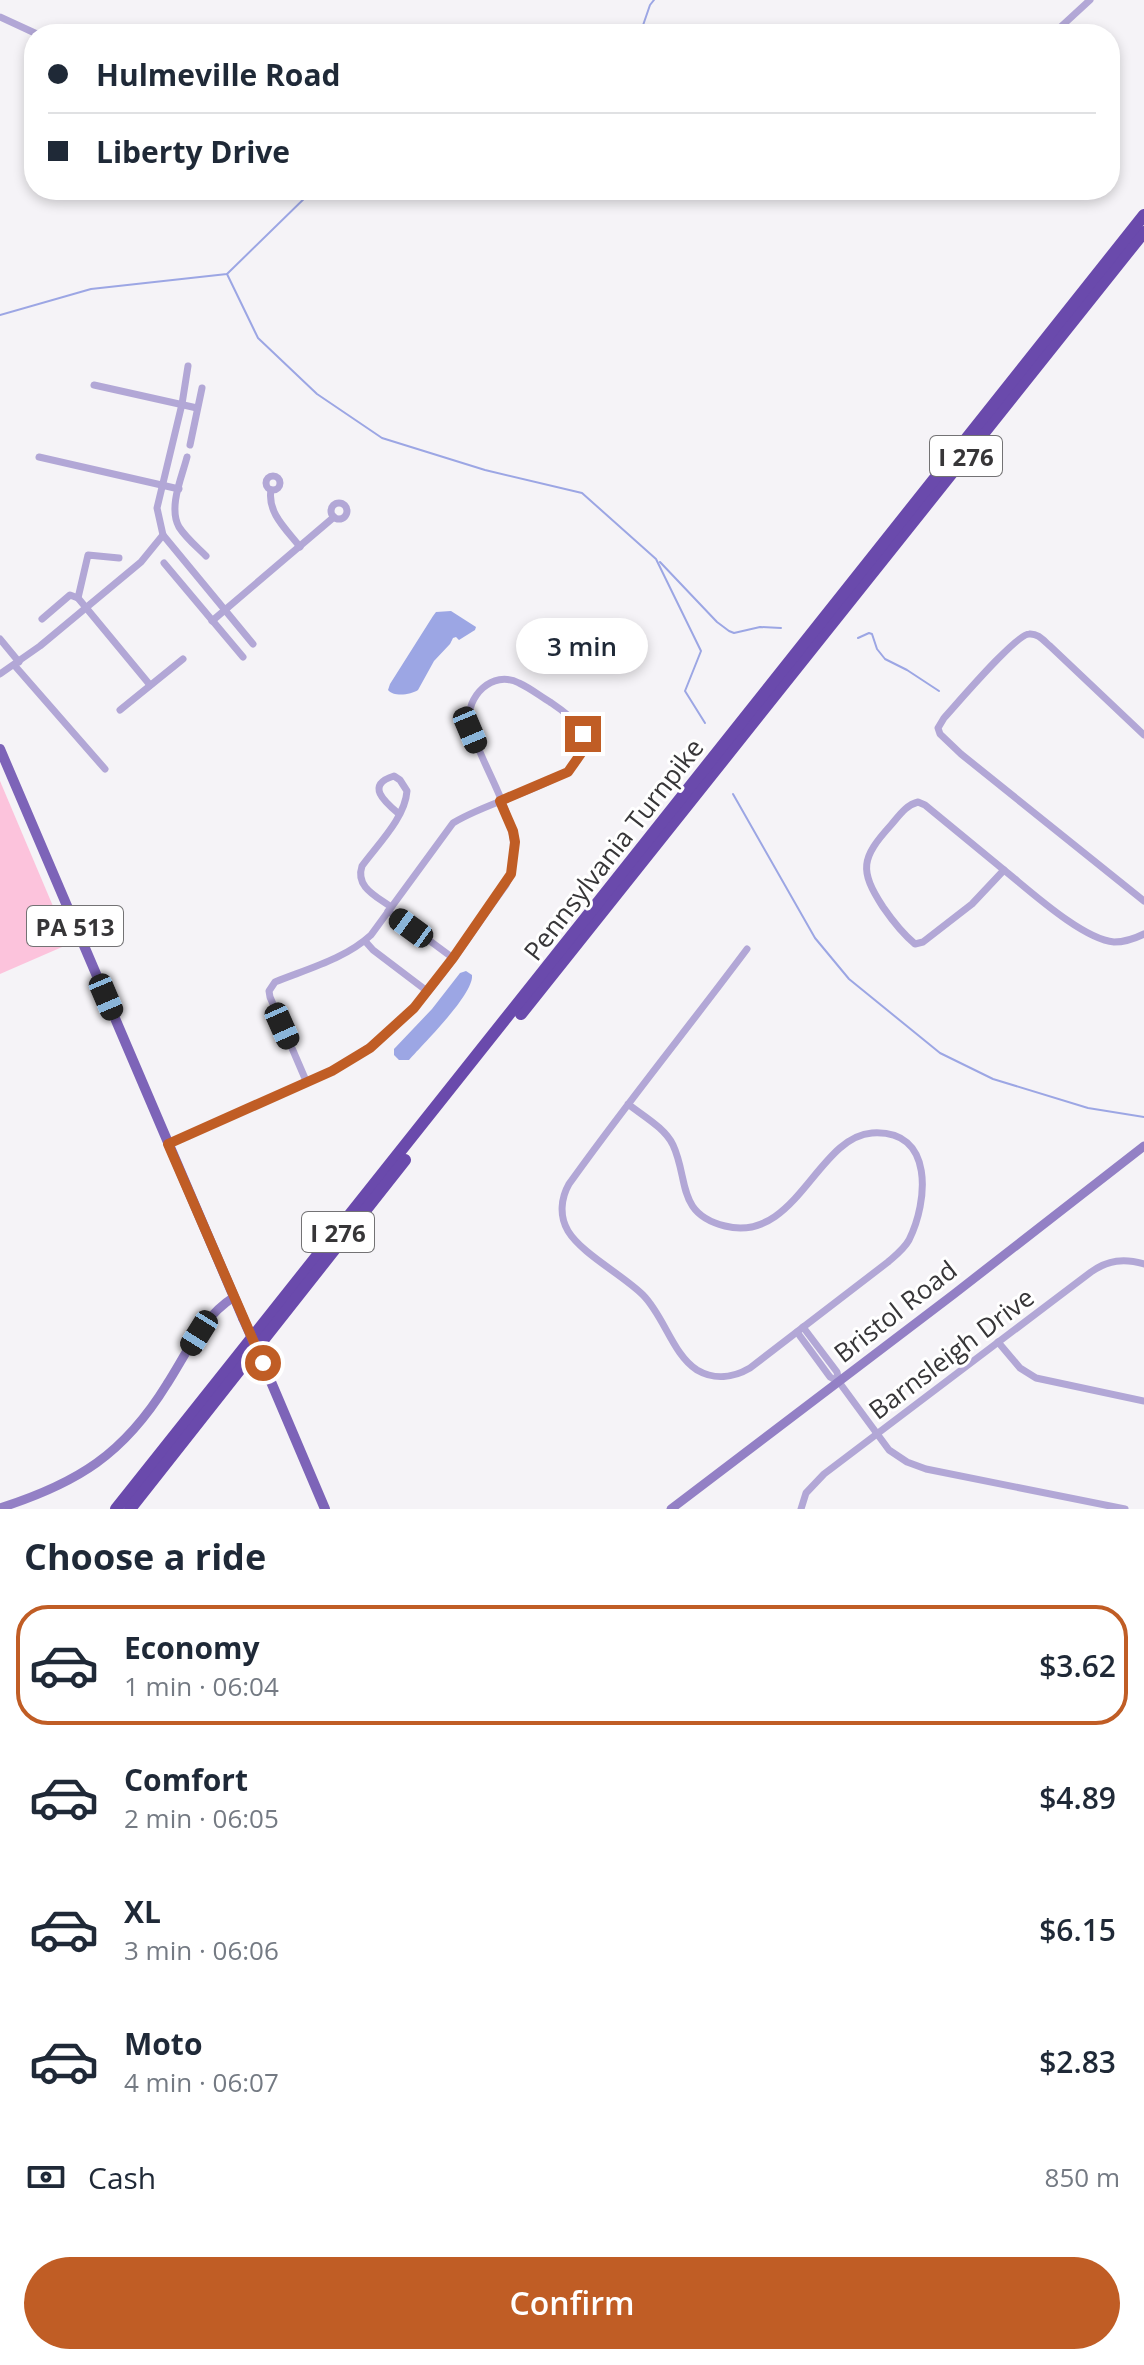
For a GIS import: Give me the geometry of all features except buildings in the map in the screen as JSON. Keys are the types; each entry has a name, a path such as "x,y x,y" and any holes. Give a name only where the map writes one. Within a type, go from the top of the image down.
{"highway":[{"name":"Pennsylvania Turnpike","path":"116,1509 1144,215"},
{"name":"Pennsylvania Turnpike","path":"130,1509 1144,232"}],"main road":[{"name":"PA 513","path":"0,749 325,1509"},
{"name":"Bristol Road","path":"671,1509 1142,1150"},
{"path":"0,1508 64,1485 110,1454 149,1410 209,1317 234,1297"}],"street":[{"path":"1064,24 1090,0"},
{"path":"0,17 24,28"},
{"path":"188,366 157,515 163,535 253,644"},
{"path":"94,385 197,408"},
{"path":"190,445 202,388"},
{"path":"39,457 179,489"},
{"path":"187,457 175,516 179,526 206,556"},
{"path":"271,490 272,509 300,547"},
{"path":"212,621 334,517"},
{"path":"0,674 17,664 141,562 163,535"},
{"path":"78,598 88,555 119,558"},
{"path":"164,563 243,657"},
{"path":"42,619 70,595 78,598 150,685"},
{"path":"1144,735 1050,646 1030,633 1010,647 938,728 940,734 961,754 1144,901"},
{"path":"0,639 17,664 105,769"},
{"path":"120,710 183,659"},
{"path":"168,1144 307,1083 370,1048 403,1019 453,958 511,874 515,842 513,831 500,801 470,730 468,715 472,700 483,687 501,679 513,679 578,724 583,743 578,760 568,772 500,801 453,823 365,941 346,953 275,982 269,991 307,1083"},
{"path":"399,814 381,799 379,788 383,781 394,776 407,791 407,797 399,814 360,873 365,887 411,928"},
{"path":"1004,870 972,904 923,942 915,944 894,922 869,884 866,868 876,842 910,805 918,802 1067,918 1101,939 1119,942 1144,934"},
{"path":"365,941 427,991"},
{"path":"430,941 453,958"},
{"path":"628,1104 671,1142 692,1206 716,1223 736,1228 759,1225 783,1211 852,1139 870,1133 899,1138 911,1147 919,1160 924,1183 908,1241 888,1262 800,1330 739,1374 726,1377 704,1374 685,1360 643,1295 571,1236 562,1214 565,1190 628,1104 747,949"},
{"name":"Barnsleigh Drive","path":"801,1509 811,1486 1099,1266 1119,1260 1144,1264"},
{"path":"800,1330 837,1372 839,1382 899,1458 916,1466 1125,1509"},
{"path":"998,1342 1020,1368 1036,1378 1144,1401"}],"shaded area":[{"path":"0,781 69,944 0,974"}],"water":[{"path":"451,611 476,627 475,630 459,640 453,638 434,661 418,690 402,694 390,692 390,684 436,612"},
{"path":"466,971 472,975 470,983 457,1006 409,1060 399,1060 394,1055 394,1049 432,1009 460,973"}],"waterway":[{"path":"643,24 654,0"},
{"path":"0,315 91,289 227,274 303,200"},
{"path":"227,274 258,338 317,394 382,438 485,470 582,493 656,559 701,651 685,691 705,723"},
{"path":"660,562 729,631 781,628"},
{"path":"858,638 872,634 877,649 885,659 939,691"},
{"path":"733,794 815,938 849,979 940,1053 993,1079 1088,1108 1144,1117"}],"route":[{"path":"263,1363 168,1144 332,1071 370,1048 403,1019 447,965 511,874 515,842 500,801 568,772 582,752 583,734"}]}
